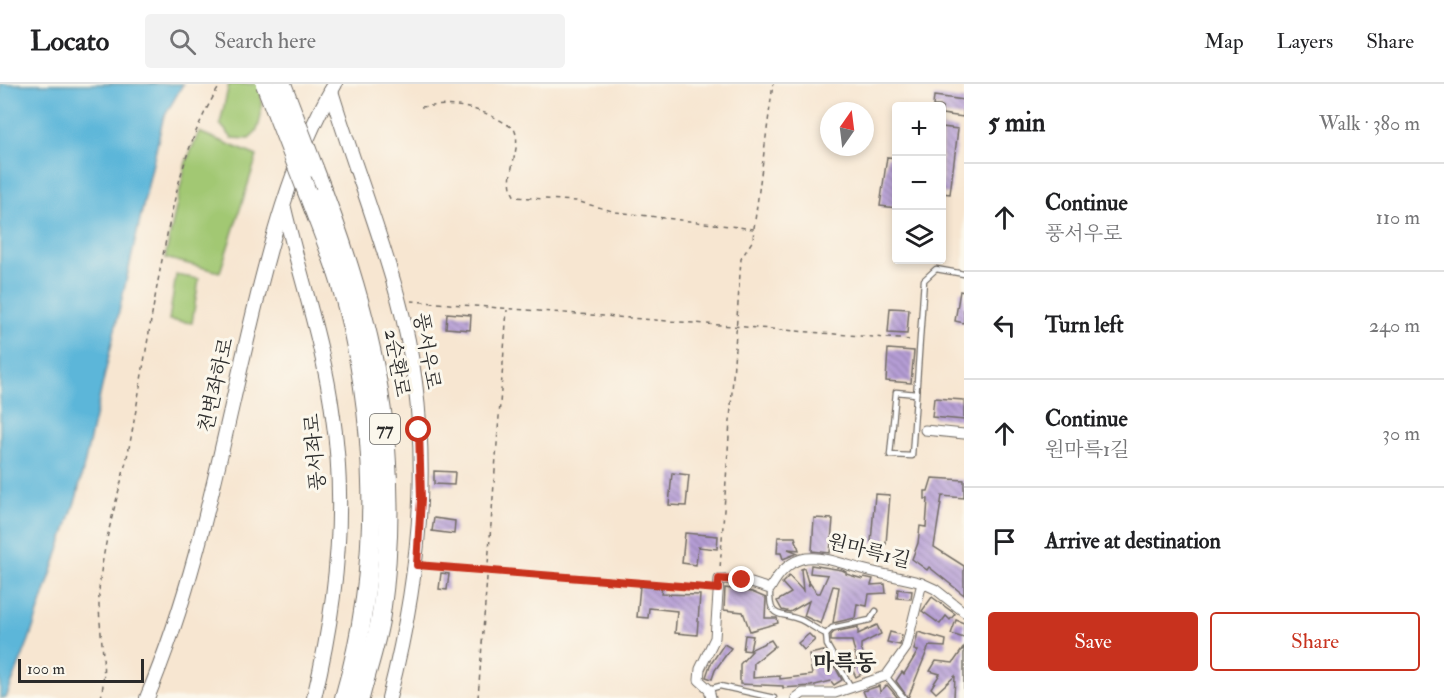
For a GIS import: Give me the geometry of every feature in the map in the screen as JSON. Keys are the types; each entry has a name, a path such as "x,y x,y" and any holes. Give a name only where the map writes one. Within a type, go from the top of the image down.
{"highway":[{"name":"2순환로","path":"265,84 340,281 354,340 367,421 372,480 371,538 359,629 344,698"},
{"name":"2순환로","path":"282,84 344,244 368,324 377,371 388,471 385,579 381,616 360,698"},
{"path":"372,698 379,656 381,616"},
{"path":"331,698 359,629"}],"street":[{"name":"천변좌하로","path":"147,698 181,607 202,529 262,276 283,206 333,87"},
{"name":"풍서우로","path":"333,87 398,299 412,363 419,430 421,499 417,565 407,628 389,698"},
{"name":"풍서좌로","path":"283,206 314,318 334,429 340,523 333,604 314,698"},
{"path":"925,430 964,434"},
{"name":"원마륵1길","path":"770,589 786,567 798,559 817,556 922,583 935,589 964,612"},
{"path":"710,694 699,680 700,669 715,638 718,584 742,580 770,589"},
{"path":"796,698 803,693 835,693 886,676 906,648 922,583"}],"lane":[{"path":"916,394 896,392 890,455 912,456 924,280 936,269 964,274"},
{"path":"770,589 769,605 773,612 784,618 799,619 826,634"},
{"path":"851,687 827,645 826,634 832,627 870,620 876,611"},
{"path":"886,676 904,698"},
{"path":"710,694 720,686 774,698"}],"path":[{"path":"101,698 104,681 99,584 130,443 150,314 184,162 196,130 221,84"},
{"path":"417,565 718,584 741,259 753,240 773,84"},
{"path":"421,107 468,106 484,111 514,129 517,140 512,167 515,197 576,201 616,212 754,229"},
{"path":"398,299 920,340"},
{"path":"477,698 507,309"}],"green space":[{"path":"229,84 261,84 260,121 258,128 249,139 232,138 220,124"},
{"path":"199,132 257,156 220,272 165,258 186,162"},
{"path":"176,275 199,279 192,323 169,320"}],"water":[{"path":"0,84 183,84 163,119 77,496 29,640 6,698 0,698"}],"building":[{"path":"934,96 964,100 963,117 946,115 946,102 933,102"},
{"path":"946,128 958,129 950,194 946,194"},
{"path":"887,157 892,158 892,207 880,206"},
{"path":"960,291 964,292 964,323 955,321"},
{"path":"890,308 909,309 907,334 888,333"},
{"path":"447,313 471,315 470,330 446,328"},
{"path":"888,349 914,351 911,383 886,381"},
{"path":"934,398 964,400 964,420 932,417"},
{"path":"434,471 455,472 454,485 434,484"},
{"path":"672,473 689,475 686,506 669,505"},
{"path":"932,478 964,480 964,498 942,496 934,547 964,566 964,595 929,567 927,570 912,559 918,543 920,526 926,527 928,499 925,499 925,491 928,491"},
{"path":"875,494 890,495 886,544 871,542"},
{"path":"434,518 455,521 454,534 432,531"},
{"path":"814,518 833,519 830,553 812,551"},
{"path":"685,533 718,536 717,549 698,547 696,565 682,563"},
{"path":"778,537 795,537 799,550 788,549 798,553 783,559 781,553 777,553"},
{"path":"811,565 842,570 846,574 863,579 864,577 873,579 871,585 885,584 886,593 869,594 867,606 857,604 855,618 833,623 839,587 833,586 821,624 804,616 809,601 790,612 782,610 777,601 791,593 782,583 789,576 803,591 801,569 804,568 809,586 809,582 817,593 820,593 828,575 810,573"},
{"path":"441,573 449,574 447,590 439,589"},
{"path":"640,586 662,588 661,594 700,595 697,635 675,633 677,611 649,608 648,618 637,617"},
{"path":"725,588 752,592 766,598 765,618 777,618 778,623 750,631 743,612 724,610"},
{"path":"898,589 912,591 911,599 897,598"},
{"path":"932,597 955,614 950,620 946,616 940,624 922,611"},
{"path":"956,620 964,623 964,638 951,634"},
{"path":"877,625 881,634 861,644 861,649 871,669 856,677 852,669 856,667 853,662 857,661 852,641 831,641 831,635 834,632 858,627 858,634"},
{"path":"890,632 902,635 900,645 887,642"},
{"path":"918,632 946,640 945,647 929,646 908,698 896,681 902,672 904,674 918,651 914,650"},
{"path":"809,634 815,640 804,650 798,643"},
{"path":"745,635 753,636 750,650 771,640 775,646 754,663 753,678 780,676 780,679 812,675 809,654 824,651 828,671 835,667 842,680 834,685 831,681 811,686 783,688 783,686 740,684 740,664 752,651 743,650"},
{"path":"724,644 731,648 715,670 712,679 706,677 710,665"},
{"path":"964,647 964,698 954,698 955,676 936,693 931,688 940,674 930,671 936,661 953,663"},
{"path":"887,685 898,698 866,698 863,691 879,686 880,692"}],"district":[{"name":"마륵동","path":"845,663"}],"route":[{"path":"419,430 421,499 417,565 718,589 719,579 742,580"}]}
